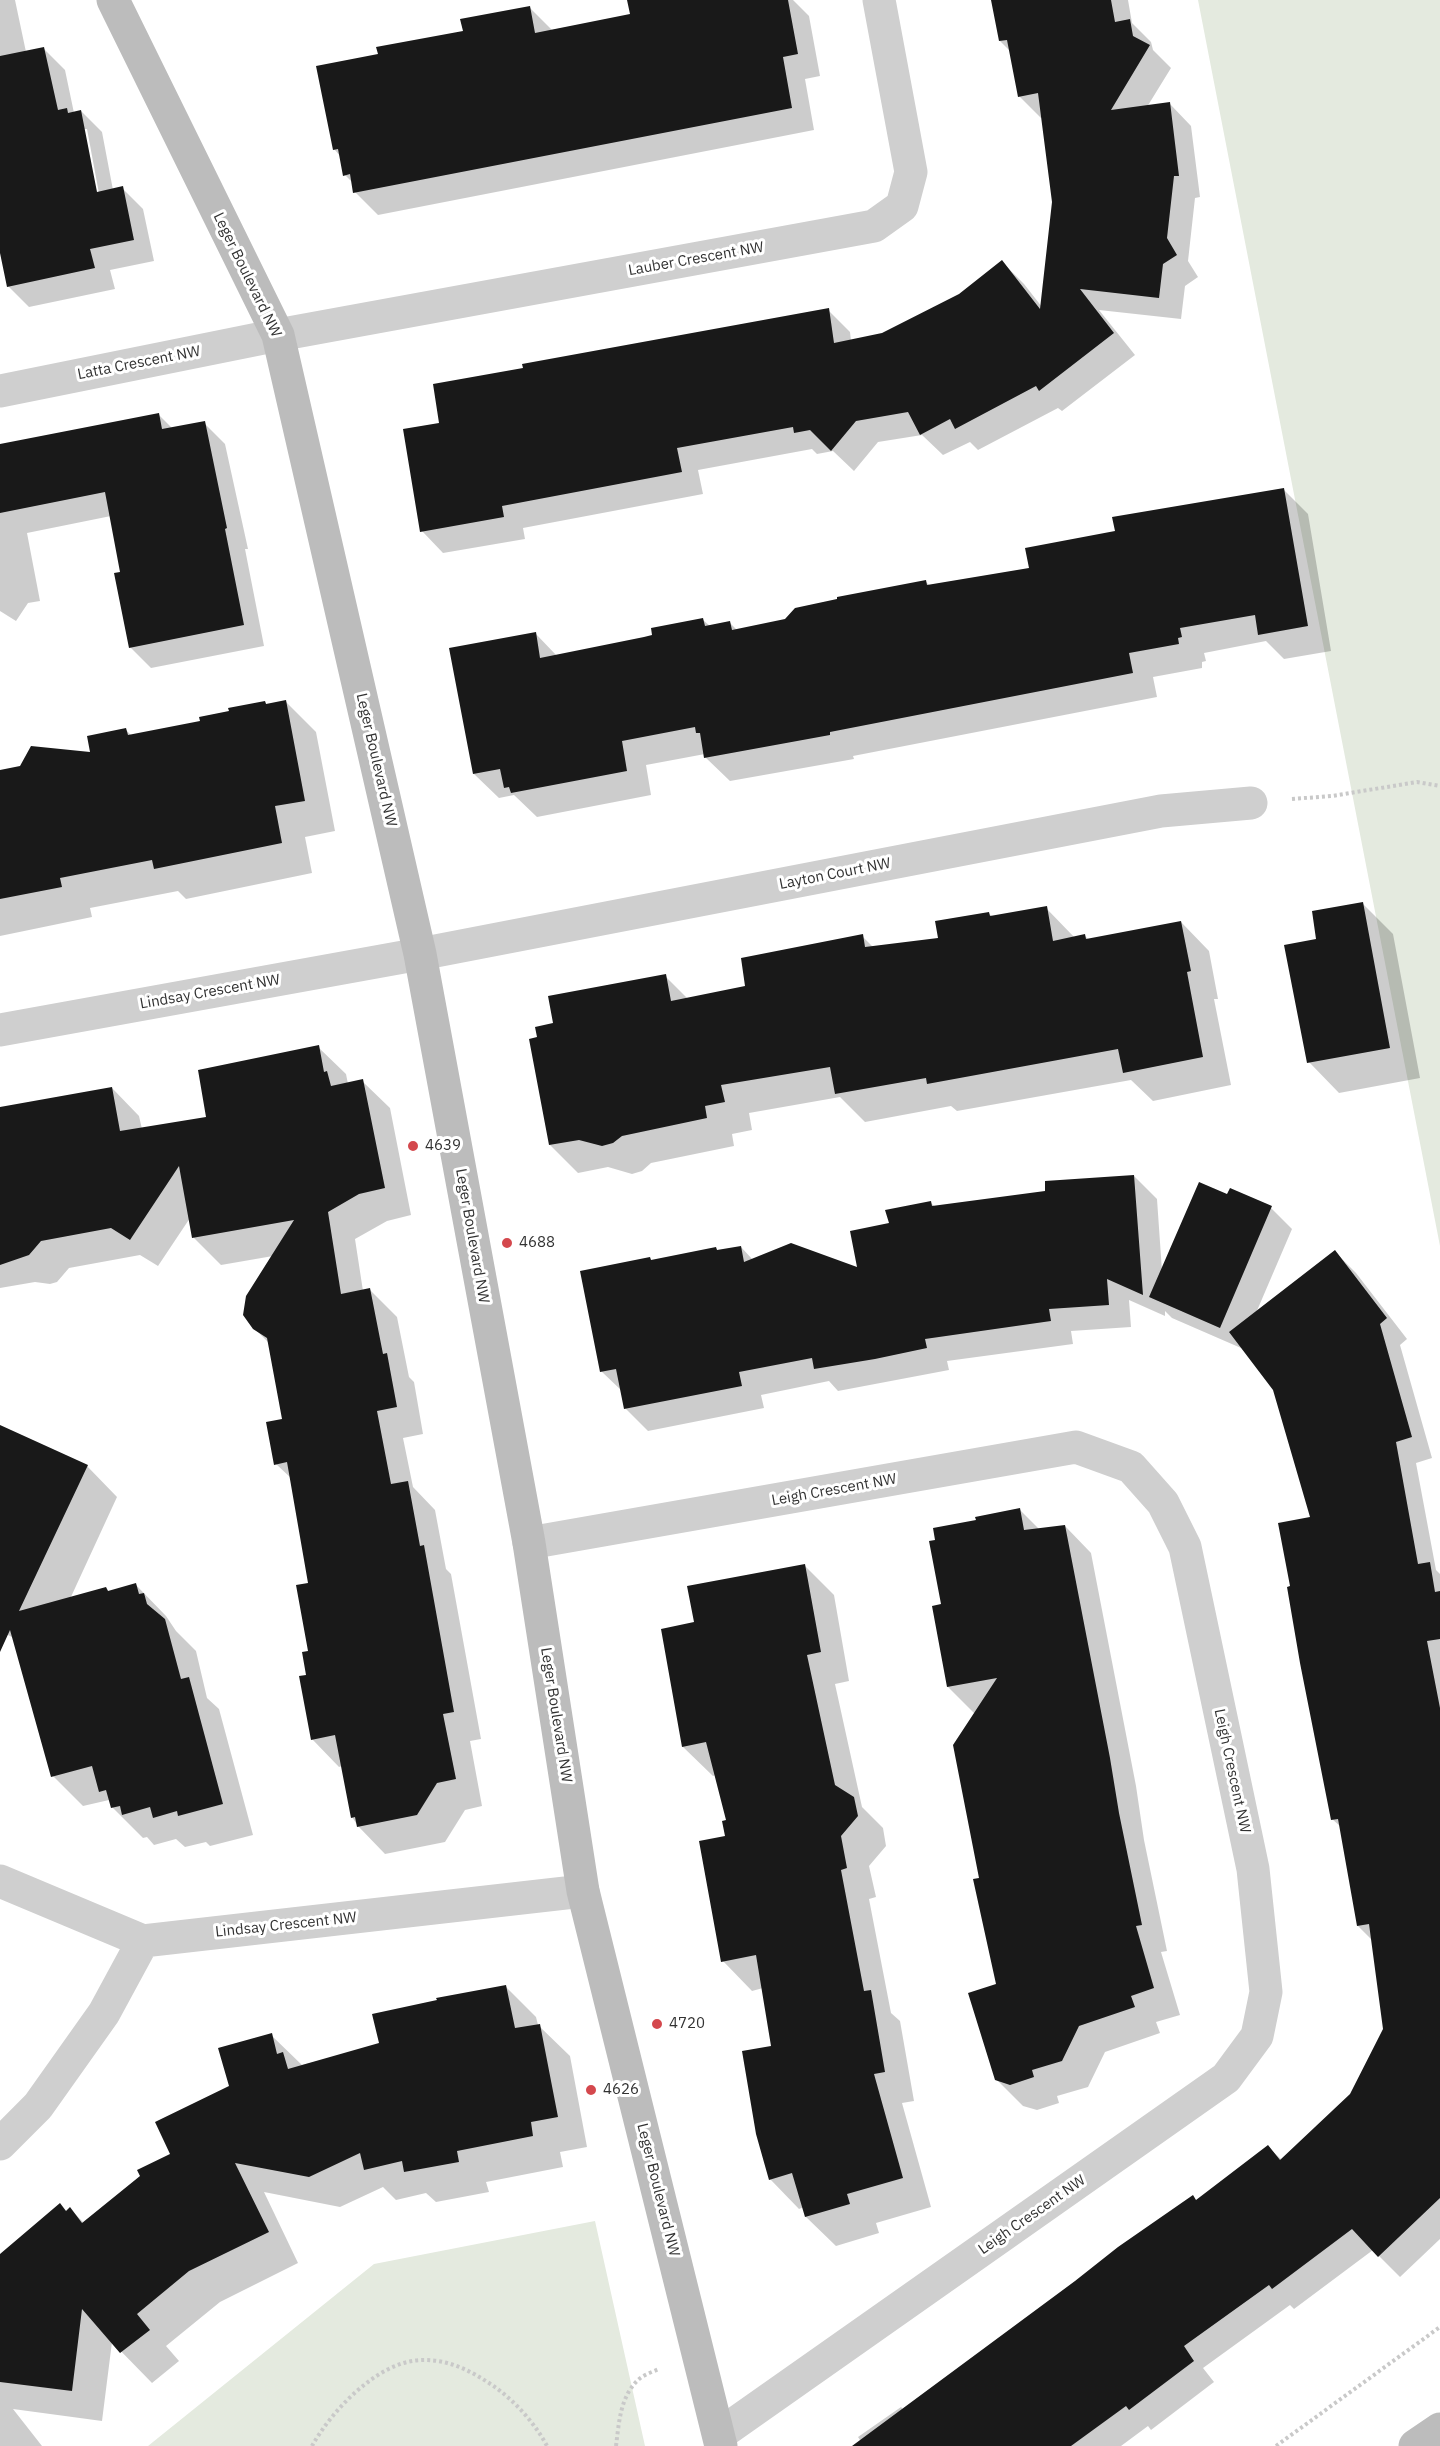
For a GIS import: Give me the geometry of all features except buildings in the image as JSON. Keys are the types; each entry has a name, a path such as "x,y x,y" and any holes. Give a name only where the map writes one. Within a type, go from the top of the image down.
{"street":[{"name":"Leger Boulevard NW","path":"113,0 278,335 420,954 529,1543 584,1892 698,2349 725,2442"},
{"name":"Lauber Crescent NW","path":"278,335 874,226 902,206 911,172 879,0"},
{"name":"Latta Crescent NW","path":"0,391 278,335"},
{"name":"Layton Court NW","path":"420,954 1161,811 1251,802"},
{"name":"Lindsay Crescent NW","path":"0,1030 420,954"},
{"name":"Leigh Crescent NW","path":"529,1543 1077,1447 1131,1467 1163,1503 1185,1547 1253,1869 1266,1992 1257,2036 1226,2078 725,2442"},
{"name":"Lindsay Crescent NW","path":"0,1881 143,1941 584,1892"},
{"path":"0,2144 38,2106 104,2013 143,1941"},
{"path":"1415,2446 1440,2428"}],"path":[{"path":"1251,802 1332,796 1417,782 1440,786"},
{"path":"1276,2446 1440,2327"},
{"path":"616,2446 621,2408 638,2379 698,2349"},
{"path":"312,2446 320,2432 361,2386 399,2365 422,2360 442,2362 469,2370 505,2394 547,2446"}],"shaded area":[{"path":"1198,0 1440,0 1440,1246"},
{"path":"595,2221 645,2446 148,2446 374,2264"}],"place":[{"name":"4639","path":"413,1146"},
{"name":"4688","path":"507,1243"},
{"name":"4720","path":"657,2024"},
{"name":"4626","path":"591,2090"}]}
